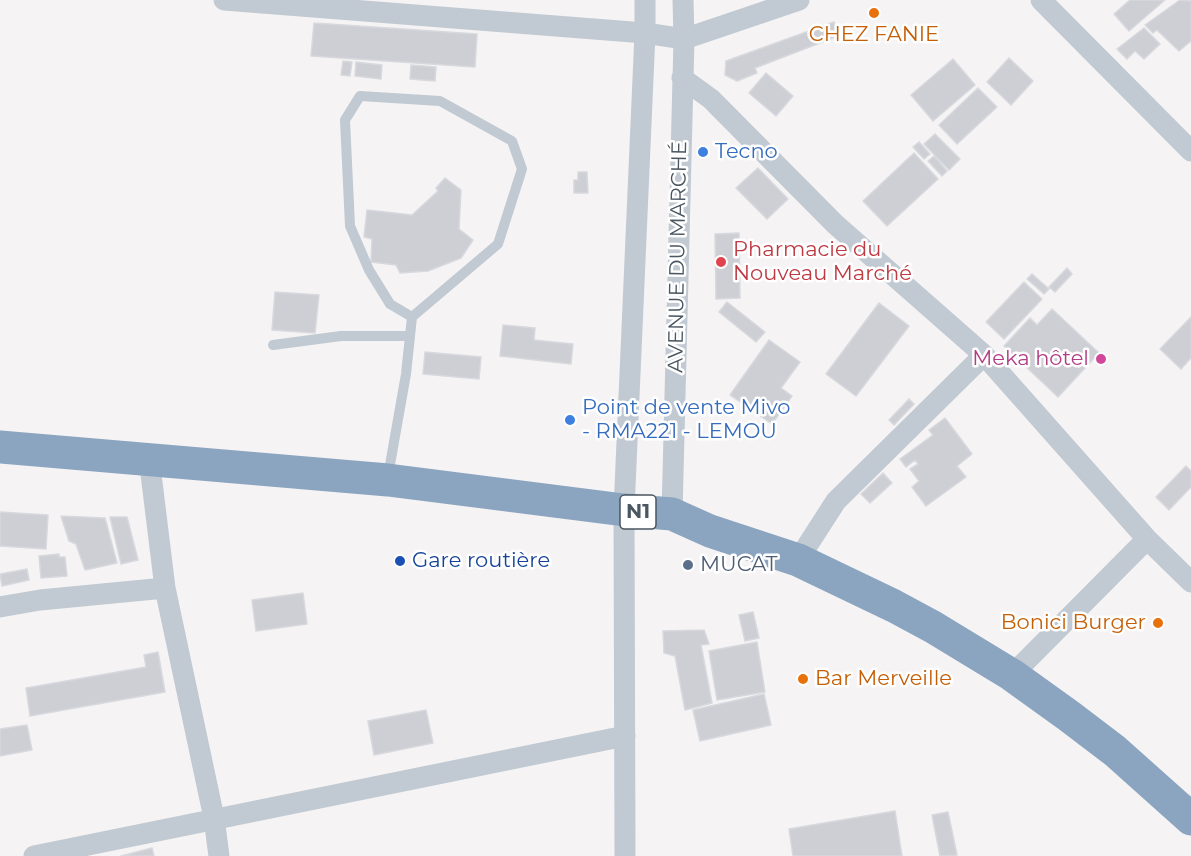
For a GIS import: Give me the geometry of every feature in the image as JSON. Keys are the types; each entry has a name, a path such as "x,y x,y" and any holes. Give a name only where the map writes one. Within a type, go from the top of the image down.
{"highway":[{"name":"N1","path":"0,447 388,480 672,514 710,531 798,560 894,606 1012,675 1115,751 1191,819"}],"street":[{"path":"224,0 645,33 684,39 800,0"},
{"name":"AVENUE DU MARCHÉ","path":"625,856 624,510 645,0"},
{"name":"AVENUE DU MARCHÉ","path":"672,514 684,39 683,0"},
{"path":"1041,0 1191,151"},
{"path":"682,78 711,99 835,224 984,355 1147,539 1191,582"},
{"path":"798,560 836,501 984,355"},
{"path":"149,458 165,588 214,818 219,856"},
{"path":"1012,675 1147,539"},
{"path":"0,607 40,600 165,588"},
{"path":"34,856 625,736"}],"lane":[{"path":"388,480 406,374 412,317 498,244 522,169 512,141 440,101 360,96 345,120 350,226 369,270 390,304 412,317"},
{"path":"273,345 341,336 410,336"}],"building":[{"path":"1130,0 1165,0 1129,31 1114,14"},
{"path":"1180,0 1191,1 1191,41 1179,51 1157,30 1153,33 1145,25"},
{"path":"834,22 838,36 755,68 757,73 737,81 725,75 726,61"},
{"path":"314,23 477,34 475,67 311,56"},
{"path":"1144,28 1160,44 1144,59 1135,51 1127,59 1117,49"},
{"path":"1009,58 1033,81 1011,105 987,82"},
{"path":"953,59 975,85 933,121 911,95"},
{"path":"343,61 352,62 350,76 341,75"},
{"path":"356,62 382,65 381,79 355,76"},
{"path":"411,65 436,67 435,81 410,79"},
{"path":"766,73 793,96 776,116 749,93"},
{"path":"978,88 997,107 957,144 939,125"},
{"path":"935,134 960,159 949,170 924,144"},
{"path":"919,142 930,154 924,159 913,147"},
{"path":"914,153 938,179 887,226 863,201"},
{"path":"934,156 947,171 942,176 928,161"},
{"path":"758,168 788,199 767,219 736,188"},
{"path":"578,172 587,172 588,193 574,193 574,180 578,180"},
{"path":"445,178 461,190 459,229 473,240 461,258 428,271 400,273 396,265 371,262 372,239 364,237 367,210 412,215 438,191 436,188"},
{"path":"739,233 740,298 716,299 715,234"},
{"path":"1067,268 1072,274 1055,292 1049,287"},
{"path":"1032,274 1049,289 1044,294 1027,279"},
{"path":"1024,282 1042,299 1004,339 986,322"},
{"path":"275,292 319,295 315,333 272,330"},
{"path":"727,302 765,332 756,342 719,312"},
{"path":"879,303 909,326 856,396 826,374"},
{"path":"1052,309 1099,353 1058,397 1004,346 1030,318 1037,325"},
{"path":"1191,317 1191,358 1181,369 1160,349"},
{"path":"503,325 535,328 534,340 573,344 571,364 500,356"},
{"path":"769,340 800,362 781,388 792,396 772,424 730,395"},
{"path":"425,352 481,357 479,379 423,374"},
{"path":"909,399 914,404 894,425 889,420"},
{"path":"945,418 972,454 957,466 966,477 926,506 912,487 919,481 910,469 918,464 915,460 906,467 900,459 933,435 929,430"},
{"path":"1186,466 1191,471 1191,487 1169,510 1156,497"},
{"path":"883,473 892,483 870,503 861,494"},
{"path":"0,512 48,515 46,549 0,546"},
{"path":"61,516 105,518 117,563 85,570 76,544 69,541"},
{"path":"110,517 127,517 138,560 121,564"},
{"path":"59,554 59,557 65,557 67,576 41,578 39,556"},
{"path":"27,569 29,580 2,586 0,574"},
{"path":"303,593 307,624 256,631 252,600"},
{"path":"753,612 759,638 745,641 739,615"},
{"path":"704,630 709,644 701,645 712,703 685,710 675,656 664,653 663,631"},
{"path":"757,642 765,692 717,700 709,651"},
{"path":"158,652 165,692 30,716 26,688 146,667 144,655"},
{"path":"764,694 771,725 700,741 693,710"},
{"path":"426,710 433,743 374,755 368,721"},
{"path":"27,725 32,750 0,756 0,729"},
{"path":"895,811 902,856 793,856 789,829"},
{"path":"948,812 957,855 940,856 932,815"},
{"path":"152,848 154,856 121,856"}],"place":[{"name":"CHEZ FANIE","path":"874,13"},
{"name":"Tecno","path":"703,152"},
{"name":"Pharmacie du Nouveau Marché","path":"721,262"},
{"name":"Meka hôtel","path":"1101,359"},
{"name":"Point de vente Mivo - RMA221 - LEMOU","path":"570,420"},
{"name":"Gare routière","path":"400,561"},
{"name":"MUCAT","path":"688,565"},
{"name":"Bonici Burger","path":"1158,623"},
{"name":"Bar Merveille","path":"803,679"}]}
